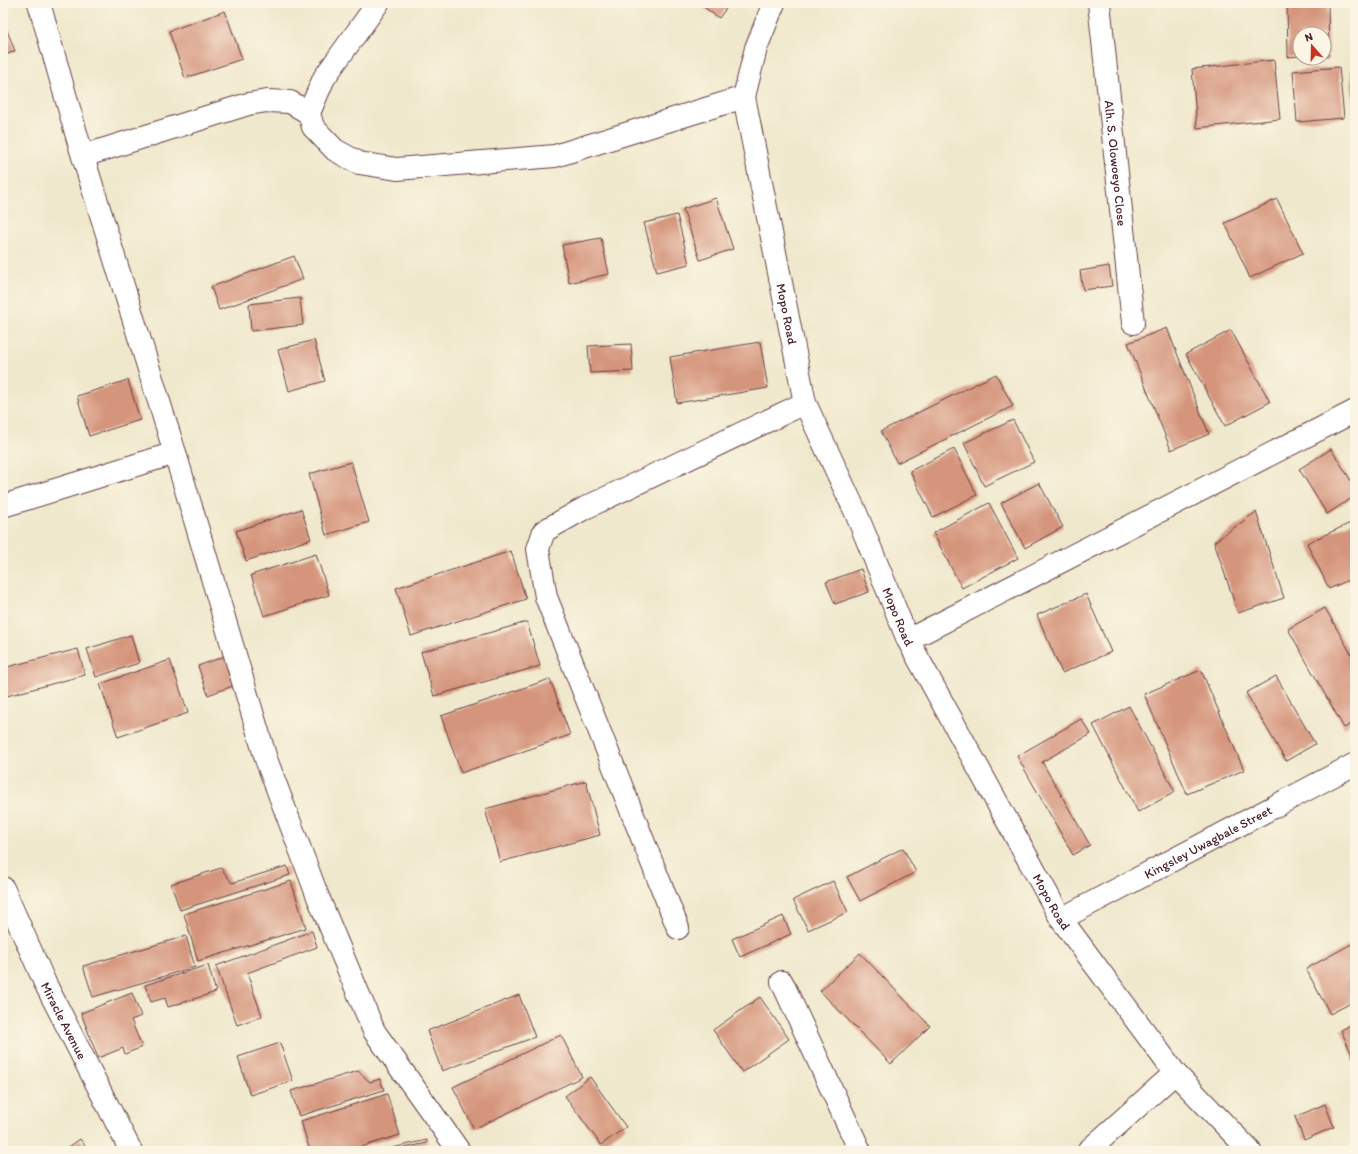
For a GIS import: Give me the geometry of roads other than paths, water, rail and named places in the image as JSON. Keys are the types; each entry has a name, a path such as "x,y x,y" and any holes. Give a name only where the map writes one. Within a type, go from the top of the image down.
{"street":[{"path":"39,3 83,156 175,453 266,759 318,897 374,1031 458,1151"},
{"path":"378,3 324,78 309,113 313,127 335,150 359,163 397,169 555,156 744,97"},
{"name":"Mopo Road","path":"774,3 756,48 744,97 805,404 856,513 908,640 1060,918 1175,1073 1250,1151"},
{"name":"Alh. S. Olowoeyo Close","path":"1099,3 1133,323"},
{"path":"83,156 248,104 267,101 290,102 309,113"},
{"path":"678,928 546,598 538,549 544,531 585,508 805,404"},
{"path":"908,640 1355,412"},
{"path":"3,506 175,453"},
{"name":"Kingsley Uwagbale Street","path":"1060,918 1355,764"},
{"name":"Miracle Avenue","path":"3,888 45,982 132,1151"},
{"path":"782,982 860,1151"},
{"path":"1088,1151 1175,1073"}]}
